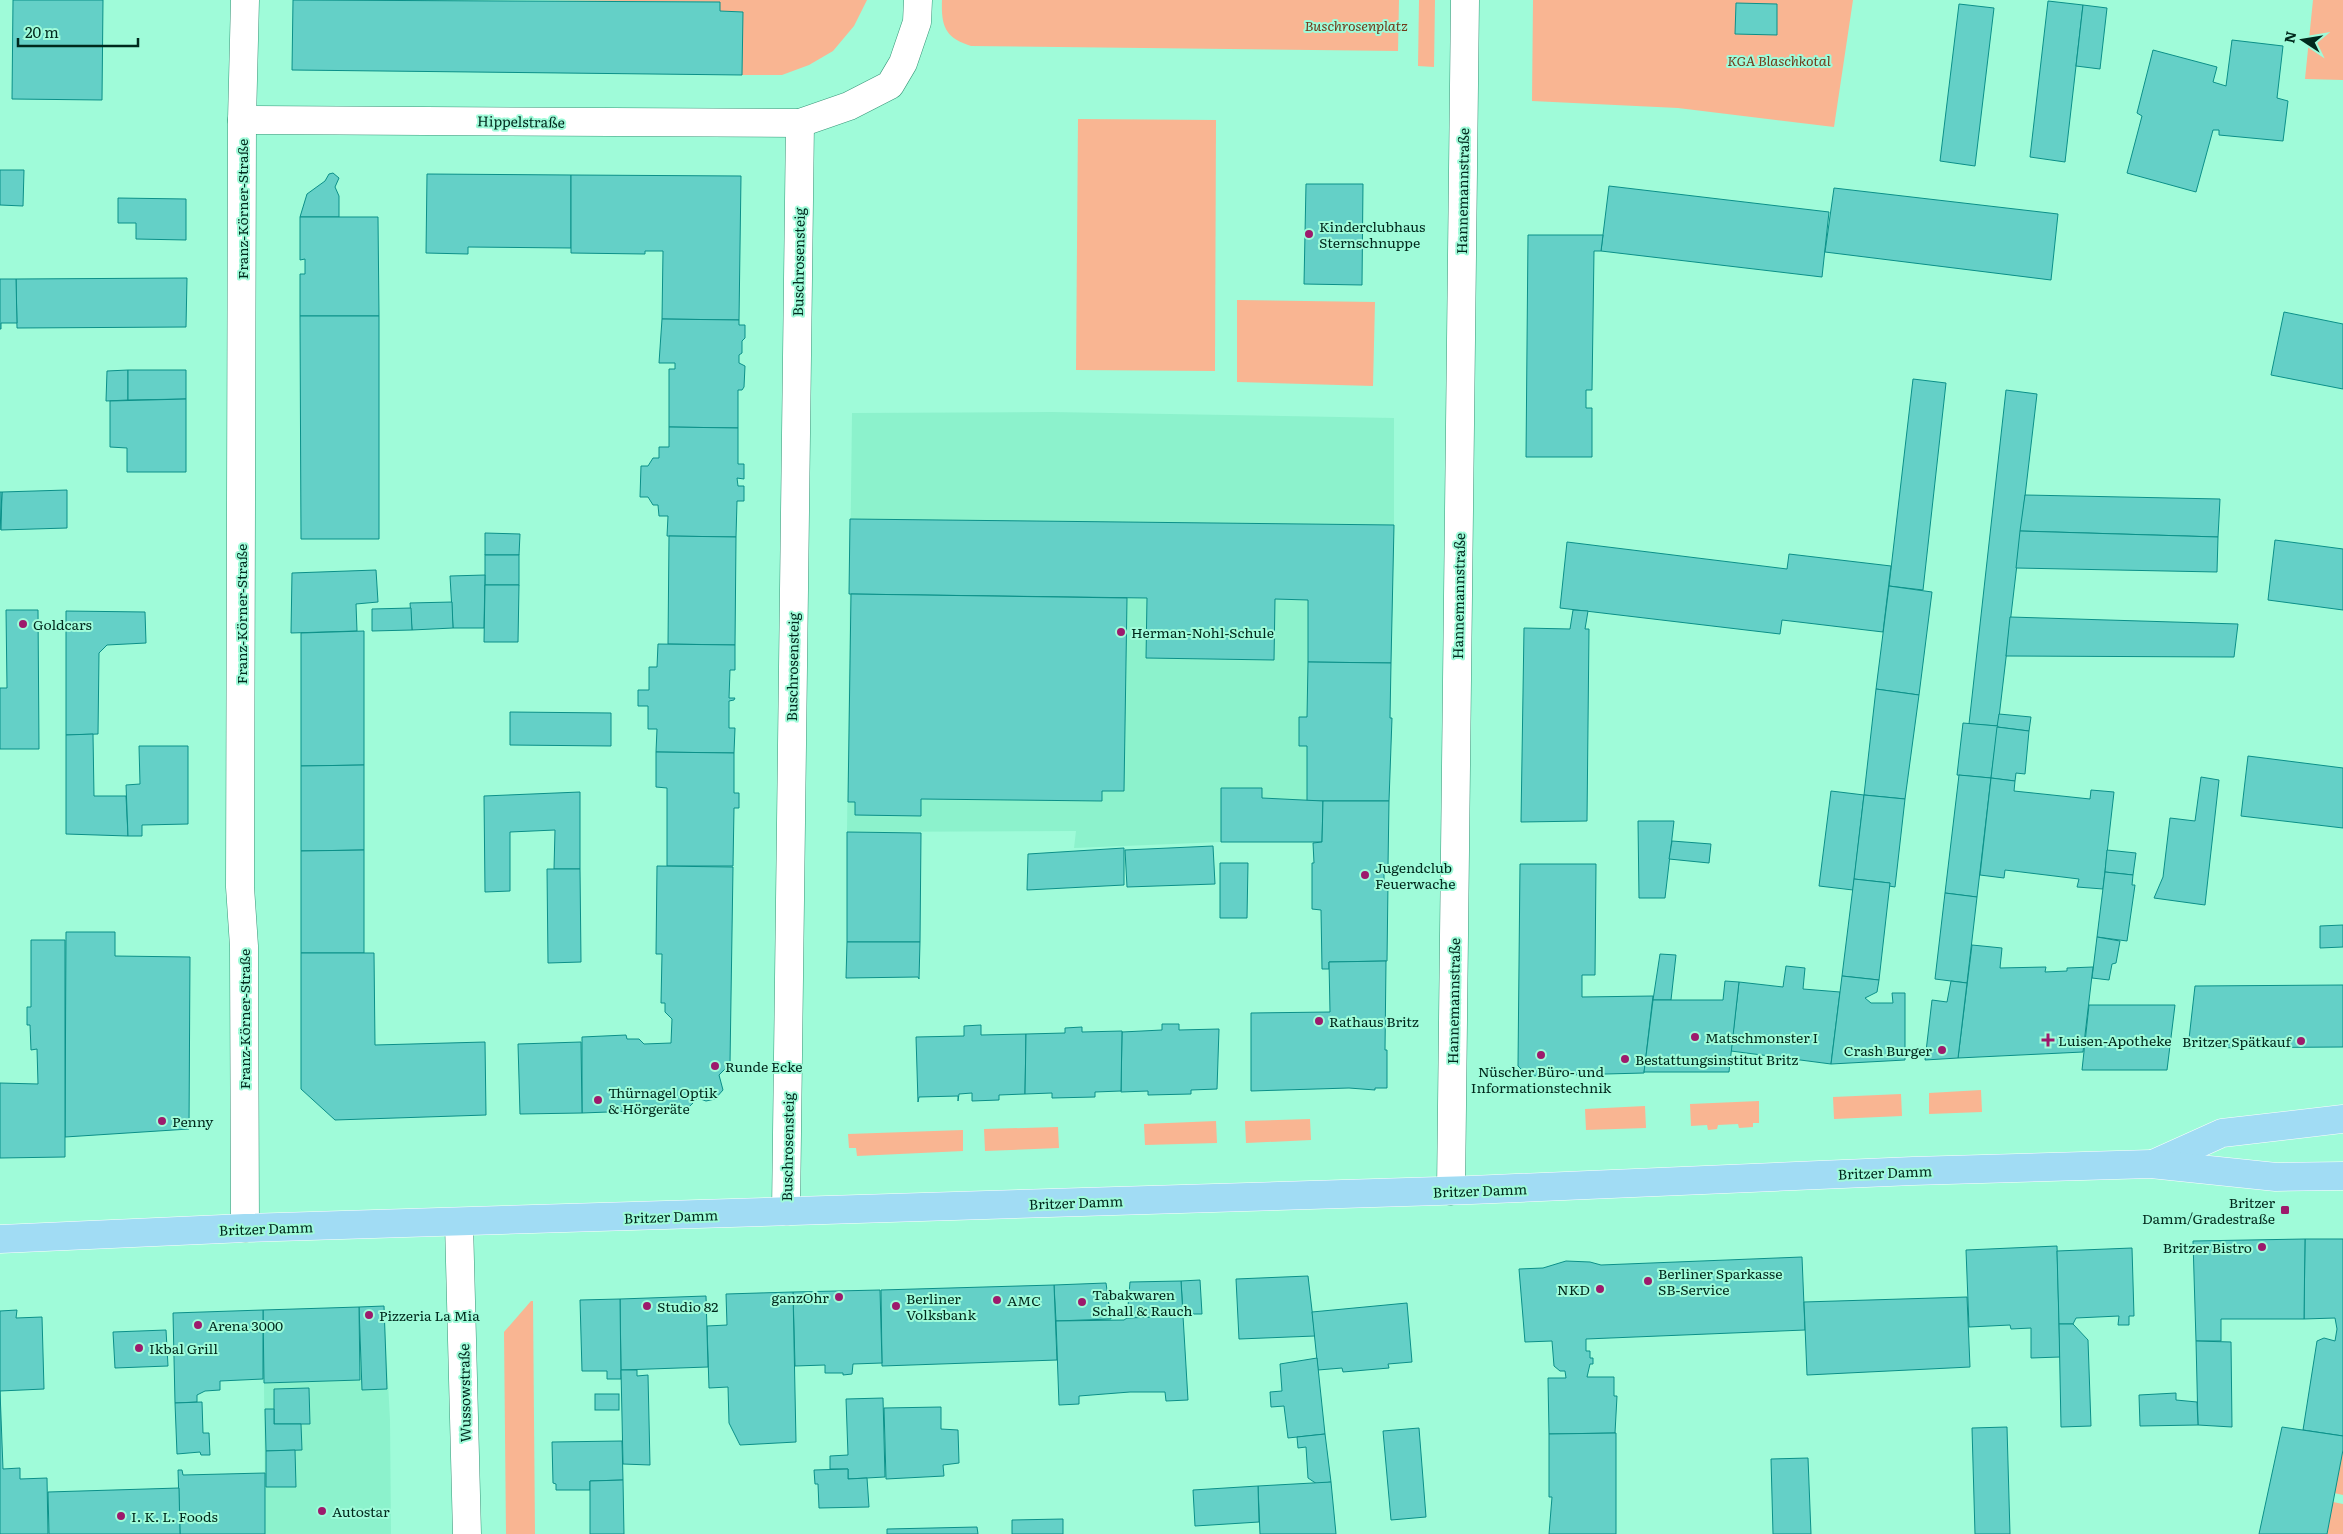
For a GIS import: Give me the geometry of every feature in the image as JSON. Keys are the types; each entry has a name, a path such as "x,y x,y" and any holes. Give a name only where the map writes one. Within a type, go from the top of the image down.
{"main road":[{"name":"Britzer Damm","path":"2151,1164 2222,1133 2343,1118"},
{"name":"Britzer Damm","path":"0,1239 245,1228 459,1223 1451,1191 1913,1171 2151,1164 2276,1177 2343,1176"}],"street":[{"name":"Franz-Körner-Straße","path":"245,0 242,120 240,887 244,946 245,1228"},
{"path":"800,123 849,106 890,86 904,63 917,22 918,0"},
{"name":"Hannemannstraße","path":"1451,1191 1465,0"},
{"name":"Hippelstraße","path":"242,120 800,123"},
{"name":"Buschrosensteig","path":"786,1211 800,123"},
{"name":"Wussowstraße","path":"459,1223 467,1534"}],"shaded area":[{"name":"Herman-Nohl-Schule","path":"1051,412 1394,418 1391,746 1323,801 1322,842 1221,842 1074,848 1076,831 847,832 852,413"},
{"path":"384,1306 390,1420 391,1534 265,1534 264,1383 360,1380 359,1307"}],"green space":[{"path":"542,0 867,0 854,26 833,51 809,65 782,75 742,75 743,12 720,11 720,2"},
{"name":"Buschrosenplatz","path":"942,0 1399,0 1398,51 971,46 955,39 946,30 942,17"},
{"path":"1419,0 1435,0 1434,67 1418,66"},
{"name":"KGA Blaschkotal","path":"1533,0 1853,0 1834,127 1678,108 1532,101"},
{"path":"2313,0 2343,0 2343,80 2305,79"},
{"path":"1078,119 1216,120 1215,371 1076,370"},
{"path":"1237,300 1375,302 1373,386 1237,382"},
{"path":"1981,1090 1982,1112 1929,1114 1929,1093"},
{"path":"1901,1094 1902,1116 1834,1119 1833,1097"},
{"path":"1759,1101 1759,1123 1753,1123 1753,1127 1739,1128 1738,1124 1718,1125 1717,1129 1708,1130 1707,1125 1691,1126 1690,1104"},
{"path":"1645,1106 1646,1128 1586,1130 1585,1109"},
{"path":"1310,1119 1311,1140 1246,1143 1245,1121"},
{"path":"1216,1121 1217,1143 1145,1145 1144,1124"},
{"path":"1058,1127 1059,1148 985,1151 984,1129"},
{"path":"963,1130 963,1151 857,1156 856,1148 849,1148 848,1134"},
{"path":"533,1301 535,1534 506,1534 504,1332"},
{"path":"2343,1450 2343,1495 2334,1493"},
{"path":"2333,1502 2343,1504 2343,1534 2327,1534"}],"building":[{"path":"13,0 103,0 102,100 12,99"},
{"path":"293,0 720,2 720,11 743,12 742,75 292,70"},
{"path":"2048,1 2083,5 2065,162 2030,157"},
{"path":"1736,3 1777,4 1777,35 1735,34"},
{"path":"1959,4 1994,8 1975,166 1940,161"},
{"path":"2083,5 2107,8 2100,69 2076,66"},
{"path":"2232,40 2283,46 2277,98 2288,101 2283,141 2219,135 2219,130 2213,130 2196,192 2127,173 2142,116 2137,113 2153,50 2217,67 2213,82 2226,86"},
{"path":"0,170 24,170 23,206 0,205"},
{"path":"333,173 339,178 335,187 339,196 339,217 300,217 307,194 325,181 329,174"},
{"path":"427,174 571,175 571,248 468,247 468,254 426,253"},
{"path":"571,175 741,176 739,320 662,319 663,251 645,251 645,254 571,253"},
{"path":"1306,184 1363,184 1362,285 1304,284"},
{"path":"1609,186 1829,212 1822,277 1601,251"},
{"path":"1834,188 2058,214 2051,280 1825,252"},
{"path":"118,198 186,199 186,240 136,239 136,223 118,223"},
{"path":"300,217 378,217 379,316 300,316 300,274 305,274 305,259 300,260"},
{"path":"1528,235 1603,235 1601,251 1594,251 1592,390 1586,390 1586,408 1592,408 1592,457 1526,457"},
{"path":"187,278 186,327 17,328 16,279"},
{"path":"0,279 16,279 17,323 1,323 1,329 0,329"},
{"path":"2284,312 2343,324 2343,389 2271,375"},
{"path":"300,316 379,316 379,539 301,539"},
{"path":"662,319 739,320 739,325 745,325 742,353 739,355 739,363 745,366 744,387 742,390 738,390 738,428 669,427 669,369 675,369 675,363 659,363"},
{"path":"128,370 128,400 106,401 107,371"},
{"path":"128,370 186,370 186,399 128,400"},
{"path":"1913,379 1946,383 1923,590 1889,586"},
{"path":"2006,390 2037,394 1998,726 1969,724"},
{"path":"186,399 186,472 127,472 127,448 110,447 110,401"},
{"path":"669,427 738,428 738,464 744,464 744,479 737,478 738,486 744,486 744,501 737,501 736,537 667,536 668,516 659,516 658,505 653,505 648,497 640,497 641,466 648,466 653,458 659,458 659,447 669,447"},
{"path":"67,490 67,528 1,530 2,492"},
{"path":"0,492 2,492 0,530"},
{"path":"2025,495 2220,499 2218,537 2020,531"},
{"path":"850,519 1394,525 1391,663 1308,662 1308,600 1275,599 1274,660 1146,658 1147,598 849,594"},
{"path":"2020,531 2218,537 2217,572 2016,568"},
{"path":"485,533 520,534 519,555 485,555"},
{"path":"669,536 736,537 735,645 668,644"},
{"path":"2275,540 2343,549 2343,610 2268,600"},
{"path":"1567,542 1787,569 1789,554 1891,566 1883,632 1782,620 1780,634 1560,608"},
{"path":"485,555 519,555 519,585 485,585"},
{"path":"376,570 378,602 356,604 357,631 291,633 292,573"},
{"path":"485,575 484,628 453,628 450,576"},
{"path":"485,585 519,585 518,642 484,642"},
{"path":"1889,586 1932,592 1919,695 1876,689"},
{"path":"851,594 1127,598 1124,791 1102,791 1102,801 921,799 921,816 855,815 855,802 848,802"},
{"path":"452,602 453,628 412,630 410,603"},
{"path":"411,608 412,630 372,631 372,609"},
{"path":"6,610 38,610 39,749 0,749 0,688 7,688"},
{"path":"1573,610 1588,611 1585,629 1589,629 1587,821 1521,822 1524,628 1570,629"},
{"path":"66,611 145,612 146,643 107,645 99,653 98,734 66,735"},
{"path":"2010,617 2238,624 2234,657 2006,656"},
{"path":"364,631 364,765 301,766 301,633"},
{"path":"658,644 735,645 735,670 730,670 729,698 735,698 729,701 729,728 735,728 734,753 656,752 657,729 648,729 648,706 638,706 638,690 649,690 649,667 657,667"},
{"path":"1308,662 1391,663 1390,718 1392,718 1389,801 1307,801 1307,746 1299,746 1299,717 1307,717"},
{"path":"1876,689 1919,695 1905,799 1864,795"},
{"path":"510,712 611,713 611,746 510,745"},
{"path":"1999,714 2031,717 2029,731 1997,727"},
{"path":"1963,723 1998,726 1991,778 1957,775"},
{"path":"1997,727 2029,731 2025,774 2016,773 2015,781 1991,778"},
{"path":"93,734 94,796 126,796 128,836 66,834 66,735"},
{"path":"139,746 188,746 188,824 142,825 142,836 128,836 126,785 140,784"},
{"path":"656,752 734,753 734,793 739,793 739,808 734,808 733,866 667,866 667,788 656,787"},
{"path":"2248,756 2343,768 2343,828 2241,816"},
{"path":"364,765 364,850 301,851 301,766"},
{"path":"1959,775 1991,778 1977,897 1945,893"},
{"path":"2201,777 2219,780 2205,905 2154,898 2163,877 2170,818 2195,821"},
{"path":"1991,778 2015,781 2014,791 2090,799 2091,790 2114,792 2103,889 2077,887 2079,879 2005,870 2004,878 1980,875"},
{"path":"1221,788 1262,788 1262,798 1323,801 1322,842 1221,842"},
{"path":"1831,791 1864,795 1853,890 1819,886"},
{"path":"580,792 580,869 554,869 555,830 510,832 510,891 485,892 484,796"},
{"path":"1864,795 1905,799 1895,887 1889,886 1890,883 1854,879"},
{"path":"1323,801 1389,801 1388,866 1384,866 1384,883 1388,883 1387,961 1329,962 1329,969 1322,969 1321,910 1312,909 1312,863 1314,863 1313,843 1322,842"},
{"path":"1638,821 1674,821 1665,898 1639,898"},
{"path":"847,832 921,833 920,942 847,942"},
{"path":"1672,841 1711,844 1709,863 1669,859"},
{"path":"1213,846 1215,884 1127,887 1125,850"},
{"path":"1124,848 1124,885 1027,890 1028,854"},
{"path":"364,850 364,953 301,953 301,851"},
{"path":"2107,850 2136,853 2133,875 2105,872"},
{"path":"1220,863 1248,863 1247,918 1220,918"},
{"path":"1520,864 1596,864 1595,975 1582,975 1582,997 1653,996 1644,1073 1528,1076 1518,1066"},
{"path":"657,866 733,867 730,1064 719,1075 723,1090 715,1099 706,1101 698,1098 687,1109 582,1113 582,1037 626,1035 627,1039 639,1039 644,1044 671,1043 672,1019 665,1012 665,1003 661,1003 662,954 656,954"},
{"path":"547,869 580,869 581,962 548,963"},
{"path":"2105,872 2133,875 2132,885 2135,885 2127,941 2097,937"},
{"path":"1854,879 1890,883 1879,980 1842,976"},
{"path":"1945,893 1977,897 1967,983 1935,979"},
{"path":"2343,925 2343,947 2320,948 2320,926"},
{"path":"66,932 115,932 115,956 190,957 189,1129 65,1137"},
{"path":"2097,937 2120,941 2116,963 2112,964 2109,980 2092,978"},
{"path":"31,940 65,940 65,1157 0,1158 0,1083 38,1084 37,1049 31,1050 30,1025 27,1025 27,1007 31,1007"},
{"path":"847,942 920,942 919,979 918,977 846,978"},
{"path":"1972,945 2002,948 2000,968 2046,967 2045,972 2067,971 2067,968 2093,967 2083,1052 1958,1058"},
{"path":"301,953 374,953 375,1045 485,1042 486,1115 335,1120 301,1089"},
{"path":"1660,954 1676,955 1671,1000 1653,1000"},
{"name":"Rathaus Britz","path":"1386,961 1385,1050 1387,1050 1387,1088 1375,1088 1375,1090 1349,1088 1251,1091 1251,1013 1330,1012 1329,962"},
{"path":"1786,966 1805,968 1803,989 1840,992 1831,1064 1731,1051 1739,982 1783,987"},
{"path":"1842,976 1879,980 1877,992 1865,998 1871,1003 1893,1003 1892,993 1905,993 1905,1060 1831,1064"},
{"path":"1725,981 1739,982 1729,1072 1644,1072 1653,1000 1723,1000"},
{"path":"1951,981 1967,983 1958,1058 1925,1060 1932,1000 1947,1002"},
{"path":"2343,985 2343,1047 2188,1048 2195,986"},
{"path":"2089,1005 2175,1005 2167,1070 2082,1070"},
{"path":"1162,1024 1179,1024 1179,1030 1219,1029 1217,1089 1191,1090 1191,1094 1148,1095 1148,1091 1121,1092 1122,1032 1162,1030"},
{"path":"981,1025 981,1035 1026,1034 1025,1094 999,1095 999,1100 972,1101 972,1093 959,1094 958,1101 958,1096 919,1097 918,1102 916,1037 964,1036 964,1026"},
{"path":"1082,1027 1082,1032 1122,1031 1121,1091 1095,1092 1095,1097 1052,1098 1052,1093 1025,1094 1026,1034 1065,1033 1065,1028"},
{"path":"581,1042 582,1113 520,1114 518,1044"},
{"path":"2305,1239 2343,1239 2343,1436 2303,1430 2317,1341 2324,1338 2335,1341 2337,1329 2335,1318 2304,1319"},
{"path":"2305,1239 2304,1319 2221,1319 2221,1341 2196,1341 2193,1241"},
{"path":"2057,1246 2060,1357 2031,1358 2031,1328 2011,1329 2010,1325 1969,1327 1966,1250"},
{"path":"2132,1248 2134,1316 2129,1316 2129,1325 2118,1325 2119,1316 2076,1318 2073,1324 2059,1324 2057,1251"},
{"path":"1802,1257 1805,1330 1586,1339 1586,1351 1590,1351 1590,1358 1593,1358 1593,1364 1590,1364 1587,1377 1614,1377 1614,1396 1617,1396 1615,1433 1549,1434 1548,1378 1566,1378 1565,1371 1560,1371 1554,1366 1552,1341 1525,1342 1519,1269 1543,1268 1566,1261 1590,1262 1601,1265"},
{"path":"1308,1276 1315,1336 1239,1339 1236,1279"},
{"path":"1200,1280 1202,1314 1183,1314 1181,1281"},
{"path":"1181,1281 1183,1316 1127,1318 1130,1282"},
{"name":"Tabakwaren Schall & Rauch","path":"1106,1283 1111,1319 1056,1321 1054,1285"},
{"path":"1054,1285 1057,1360 882,1366 881,1290"},
{"path":"880,1290 882,1363 853,1364 852,1374 843,1375 843,1373 825,1373 825,1365 795,1366 793,1292"},
{"path":"793,1292 796,1442 740,1445 729,1423 728,1387 709,1388 707,1326 727,1325 726,1294"},
{"path":"706,1296 708,1367 621,1370 620,1299"},
{"path":"1967,1297 1970,1367 1807,1375 1804,1302"},
{"path":"620,1299 621,1379 607,1379 607,1371 582,1371 580,1300"},
{"path":"1407,1303 1412,1362 1388,1364 1389,1368 1343,1372 1342,1368 1318,1370 1312,1312"},
{"path":"384,1306 387,1389 362,1390 359,1307"},
{"path":"359,1307 360,1380 264,1383 263,1310"},
{"path":"17,1310 16,1318 42,1317 44,1389 0,1391 0,1311"},
{"path":"263,1310 263,1379 220,1381 220,1390 205,1391 197,1395 197,1402 175,1403 173,1313"},
{"path":"1183,1316 1188,1400 1166,1401 1165,1392 1130,1392 1079,1396 1079,1404 1059,1405 1056,1321 1124,1320 1127,1318"},
{"path":"2059,1324 2073,1324 2088,1340 2091,1426 2061,1427"},
{"path":"166,1330 168,1366 115,1368 113,1332"},
{"path":"2196,1341 2231,1342 2232,1427 2198,1425"},
{"path":"1317,1358 1325,1434 1288,1438 1284,1406 1271,1407 1270,1392 1282,1391 1280,1364"},
{"path":"621,1370 637,1370 637,1376 648,1375 650,1465 623,1464"},
{"path":"309,1388 310,1424 274,1424 274,1389"},
{"path":"0,1391 3,1469 20,1468 20,1479 47,1478 48,1534 0,1534"},
{"path":"2176,1393 2176,1400 2197,1402 2198,1425 2140,1426 2139,1395"},
{"path":"595,1394 619,1394 619,1410 595,1410"},
{"path":"883,1398 885,1477 848,1479 848,1469 830,1469 830,1456 848,1455 846,1399"},
{"path":"202,1402 203,1433 209,1433 210,1455 201,1455 200,1452 177,1454 175,1403"},
{"path":"941,1407 941,1429 958,1430 959,1463 943,1465 944,1476 886,1479 884,1408"},
{"path":"265,1409 274,1409 274,1424 301,1424 302,1450 266,1451"},
{"path":"2007,1427 2010,1534 1975,1534 1972,1428"},
{"path":"2282,1427 2343,1436 2343,1450 2327,1534 2259,1534"},
{"path":"1419,1428 1426,1517 1391,1520 1383,1431"},
{"path":"1616,1433 1616,1534 1549,1534 1552,1497 1549,1497 1549,1434"},
{"path":"1325,1434 1331,1482 1317,1484 1308,1478 1306,1447 1298,1448 1297,1437"},
{"path":"622,1441 623,1480 590,1481 590,1490 556,1490 556,1484 553,1483 552,1442"},
{"path":"295,1450 296,1487 266,1487 266,1451"},
{"path":"1808,1458 1811,1534 1773,1534 1771,1459"},
{"path":"848,1469 848,1479 867,1478 869,1507 819,1508 818,1484 815,1484 814,1470"},
{"path":"178,1470 182,1470 183,1475 265,1473 265,1534 180,1534"},
{"path":"623,1480 624,1534 590,1534 590,1481"},
{"path":"1331,1482 1336,1534 1260,1534 1258,1486"},
{"path":"1258,1486 1259,1522 1195,1526 1193,1490"},
{"path":"179,1488 180,1534 49,1534 48,1492"},
{"path":"1063,1519 1063,1534 1012,1534 1012,1520"},
{"path":"977,1527 978,1534 887,1534 887,1529"}],"place":[{"name":"Kinderclubhaus Sternschnuppe","path":"1309,234"},
{"name":"Goldcars","path":"23,624"},
{"name":"Herman-Nohl-Schule","path":"1121,632"},
{"name":"Jugendclub Feuerwache","path":"1365,875"},
{"name":"Rathaus Britz","path":"1319,1021"},
{"name":"Matschmonster I","path":"1695,1037"},
{"name":"Luisen-Apotheke","path":"2048,1040"},
{"name":"Britzer Spätkauf","path":"2301,1041"},
{"name":"Crash Burger","path":"1942,1050"},
{"name":"Nüscher Büro- und Informationstechnik","path":"1541,1055"},
{"name":"Bestattungsinstitut Britz","path":"1625,1059"},
{"name":"Runde Ecke","path":"715,1066"},
{"name":"Thürnagel Optik & Hörgeräte","path":"598,1100"},
{"name":"Penny","path":"162,1121"},
{"name":"Britzer Damm/Gradestraße","path":"2285,1210"},
{"name":"Britzer Bistro","path":"2262,1247"},
{"name":"Berliner Sparkasse SB-Service","path":"1648,1281"},
{"name":"NKD","path":"1600,1289"},
{"name":"ganzOhr","path":"839,1297"},
{"name":"AMC","path":"997,1300"},
{"name":"Tabakwaren Schall & Rauch","path":"1082,1302"},
{"name":"Studio 82","path":"647,1306"},
{"name":"Berliner Volksbank","path":"896,1306"},
{"name":"Pizzeria La Mia","path":"369,1315"},
{"name":"Arena 3000","path":"198,1325"},
{"name":"Ikbal Grill","path":"139,1348"},
{"name":"Autostar","path":"322,1511"},
{"name":"I. K. L. Foods","path":"121,1516"}]}
